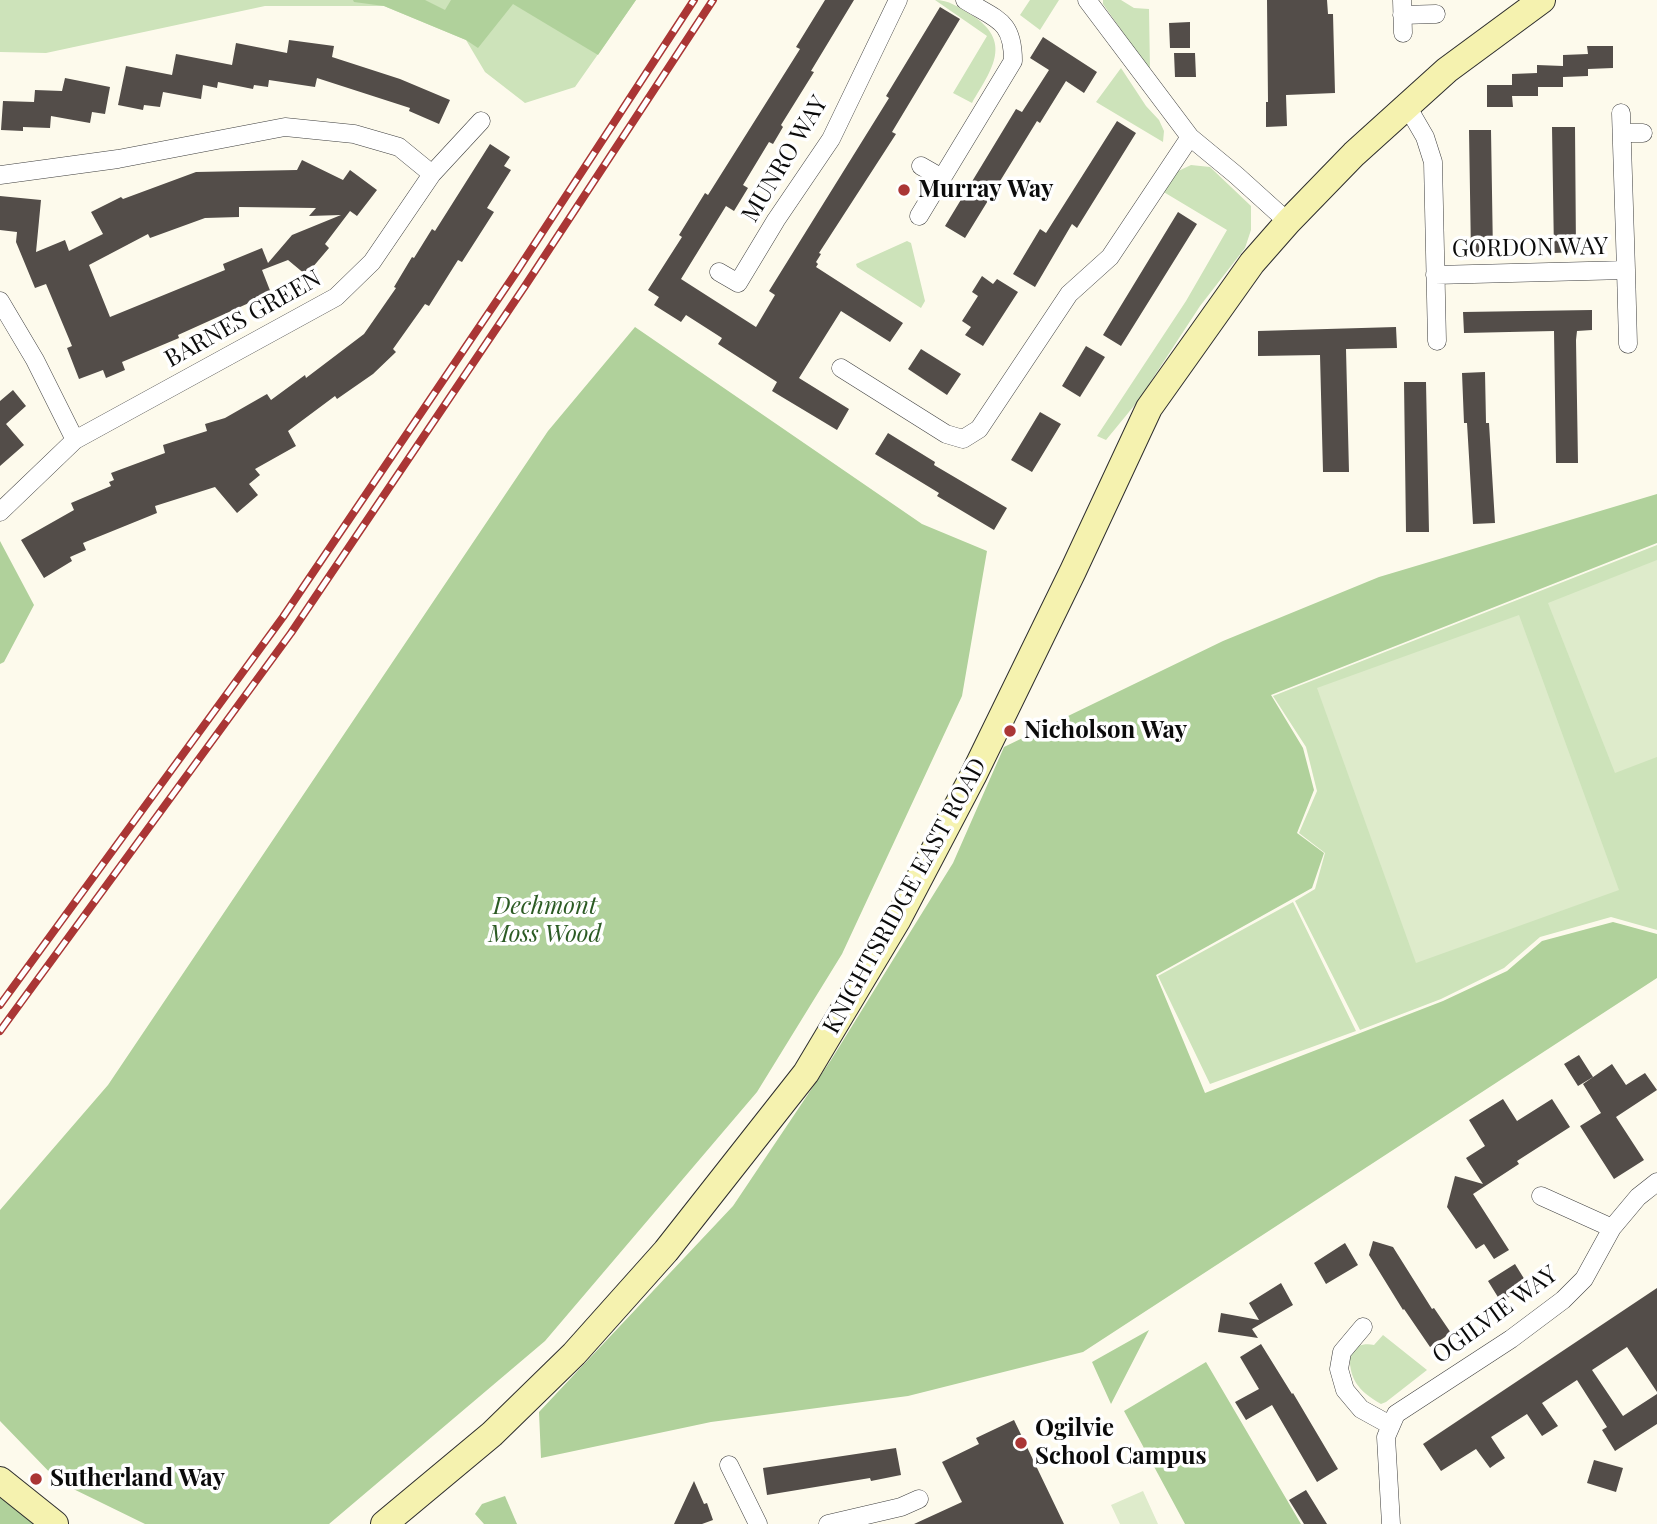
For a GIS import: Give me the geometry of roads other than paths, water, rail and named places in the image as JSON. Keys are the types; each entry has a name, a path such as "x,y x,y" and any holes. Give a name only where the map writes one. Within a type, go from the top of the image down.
{"street":[{"name":"MUNRO WAY","path":"719,272 738,283 776,220 831,139 898,0"},
{"path":"919,216 1013,61 1010,32 1001,22 965,0"},
{"path":"1087,0 1190,137 1288,222"},
{"name":"KNIGHTSRIDGE EAST ROAD","path":"384,1524 492,1434 574,1354 666,1251 806,1073 898,919 973,776 1149,408 1252,263 1354,154 1447,70 1542,0"},
{"path":"1402,16 1436,14"},
{"name":"GORDON WAY","path":"1407,106 1425,137 1433,162 1437,341"},
{"name":"GORDON WAY","path":"1621,113 1628,344"},
{"name":"BARNES GREEN","path":"0,512 75,440 335,297 372,262 432,174 481,121"},
{"path":"0,175 117,159 285,127 354,134 398,147 432,174"},
{"path":"1622,133 1643,133"},
{"path":"841,368 946,434 964,439 979,429 1069,294 1110,257 1190,137"},
{"path":"921,166 943,178"},
{"name":"GORDON WAY","path":"1435,275 1626,270"},
{"path":"0,301 35,360 75,440"},
{"name":"OGILVIE WAY","path":"1390,1425 1396,1414 1511,1339 1563,1300 1584,1279 1612,1228 1638,1197 1657,1182"},
{"path":"1541,1196 1612,1228"},
{"path":"1363,1327 1342,1352 1339,1369 1345,1390 1361,1409 1390,1425 1386,1437 1391,1524"},
{"path":"729,1465 758,1524"},
{"path":"0,1480 55,1524"},
{"path":"828,1524 901,1507 919,1499"}],"railway":[{"path":"0,1005 283,617 517,271 694,0"},
{"path":"0,1031 291,633 525,286 713,0"}],"place":[{"name":"Murray Way","path":"904,190"},
{"name":"Nicholson Way","path":"1010,731"},
{"name":"Ogilvie School Campus","path":"1021,1443"},
{"name":"Sutherland Way","path":"36,1479"}],"park label":[{"name":"Dechmont Moss Wood","path":"545,921"}]}
